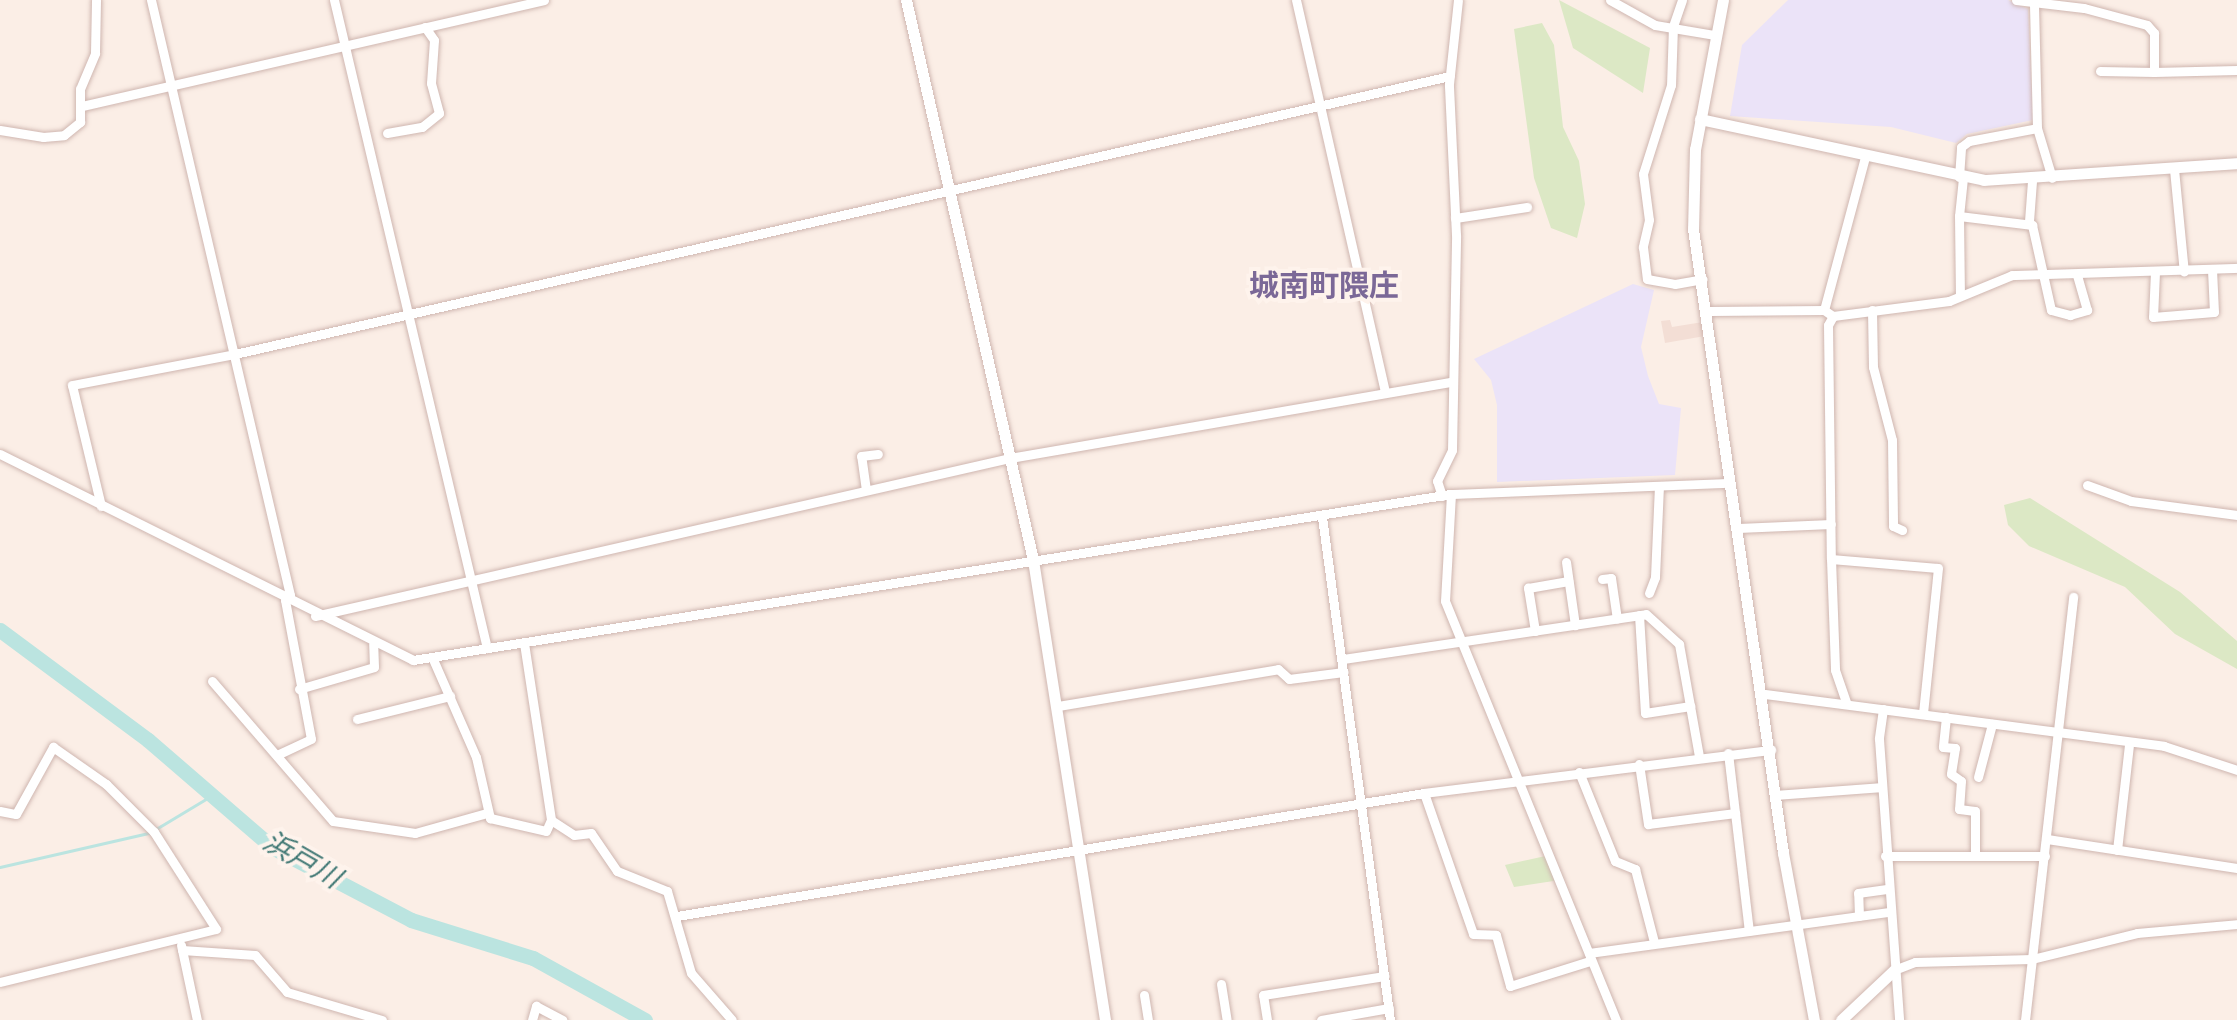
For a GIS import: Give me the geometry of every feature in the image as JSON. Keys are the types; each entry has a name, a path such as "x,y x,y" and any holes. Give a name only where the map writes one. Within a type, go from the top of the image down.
{"street":[{"path":"0,130 64,135 80,122 80,89 95,52 96,0"},
{"path":"151,0 290,595 285,600"},
{"path":"334,0 487,648"},
{"path":"82,106 544,0"},
{"path":"906,0 1033,560 1105,1020"},
{"path":"1296,0 1385,392"},
{"path":"1458,0 1450,76 1455,218 1452,450 1437,481 1446,495 1442,587 1616,1020"},
{"path":"1610,0 1655,24 1715,35"},
{"path":"1682,0 1673,26 1671,85 1644,174 1649,220 1642,246 1646,279 1675,284 1702,279"},
{"path":"1723,0 1700,119 1691,203 1795,924 1814,1020"},
{"path":"2016,0 2084,8 2147,25 2154,34 2154,72"},
{"path":"2034,5 2036,128 2052,180"},
{"path":"387,133 422,127 439,114 431,82 434,40 425,27"},
{"path":"2100,70 2237,70"},
{"path":"101,506 72,386 236,354 408,311 1450,76"},
{"path":"1700,119 1960,178 2052,180 2237,163"},
{"path":"1960,295 1962,147 1969,141 2036,128"},
{"path":"1847,704 1835,670 1828,313 1865,157"},
{"path":"2174,169 2184,272"},
{"path":"2032,181 2029,220 2051,310 2070,315 2087,310 2076,274"},
{"path":"1455,218 1527,207"},
{"path":"1959,216 1987,224 2029,220"},
{"path":"1709,311 1872,310 1960,295 2000,277 2237,268"},
{"path":"2155,272 2153,317 2214,312 2212,270"},
{"path":"1872,310 1873,367 1892,440 1893,526 1902,530"},
{"path":"316,616 1010,458 1451,382"},
{"path":"0,454 372,644 413,660 1446,495 1730,484"},
{"path":"866,490 860,456 878,454"},
{"path":"1648,592 1655,577 1660,486"},
{"path":"2087,486 2131,500 2237,515"},
{"path":"1322,517 1390,1020"},
{"path":"1738,528 1831,524"},
{"path":"1831,559 1938,568 1923,713"},
{"path":"1566,562 1575,625"},
{"path":"1602,579 1610,578 1617,619"},
{"path":"1535,631 1528,588 1568,581"},
{"path":"2025,1020 2073,597"},
{"path":"276,755 311,739 285,600"},
{"path":"1342,659 1639,616 1666,626 1679,644 1699,756"},
{"path":"1639,616 1646,713 1690,706"},
{"path":"212,681 333,820 415,833 487,813 546,830 551,820 524,642"},
{"path":"299,689 374,667 372,644"},
{"path":"432,657 478,766 487,813"},
{"path":"1058,706 1278,669 1289,679 1344,672"},
{"path":"1764,694 2195,752 2237,770"},
{"path":"356,718 450,696"},
{"path":"1883,709 1885,856 1899,1020"},
{"path":"1946,716 1943,747 1955,748 1952,774 1960,781 1959,809 1975,811 1975,852"},
{"path":"1978,778 1992,724"},
{"path":"2117,850 2129,744"},
{"path":"0,811 16,814 52,747 106,784 154,832 214,925 180,938 0,982"},
{"path":"676,916 1424,792 1771,750"},
{"path":"1728,753 1749,931"},
{"path":"1638,764 1648,824 1735,813"},
{"path":"1578,772 1614,861 1635,869 1654,942"},
{"path":"1776,794 1882,787"},
{"path":"1424,792 1472,934 1496,935 1510,986 1590,957 1654,942 1889,912"},
{"path":"551,820 574,835 591,832 618,871 667,890 698,987 732,1020"},
{"path":"2046,839 2237,868"},
{"path":"1885,856 1975,852 2044,856"},
{"path":"1858,916 1858,893 1887,888"},
{"path":"1841,1020 1894,970 1915,962 2032,960 2138,933 2237,924"},
{"path":"180,938 197,1020"},
{"path":"182,950 255,955 287,992 382,1020"},
{"path":"1267,1020 1263,994 1385,976"},
{"path":"1222,984 1227,1020"},
{"path":"1144,995 1148,1020"},
{"path":"532,1020 536,1006 562,1020"},
{"path":"1320,1020 1389,1008"}],"shaded area":[{"path":"1788,0 2008,0 2028,9 2033,120 1967,134 1956,143 1891,127 1730,116 1742,45"},
{"path":"1633,284 1654,290 1641,347 1648,376 1659,404 1681,408 1675,475 1497,482 1497,405 1491,380 1474,359"},
{"path":"1670,320 1672,327 1703,322 1705,336 1665,343 1661,321"}],"green space":[{"path":"1559,0 1650,48 1643,93 1573,48"},
{"path":"1542,23 1554,45 1563,127 1579,161 1585,204 1577,238 1551,228 1534,178 1514,29"},
{"path":"2030,498 2180,592 2237,641 2237,669 2175,634 2125,587 2029,546 2008,525 2004,505"},
{"path":"1550,855 1560,880 1514,887 1505,865"}],"waterway":[{"name":"浜戸川","path":"0,630 148,740 272,847 411,920 533,958 645,1020"},
{"path":"156,829 211,796"},
{"path":"0,867 149,833"}],"district":[{"name":"城南町隈庄","path":"1324,286"}]}
